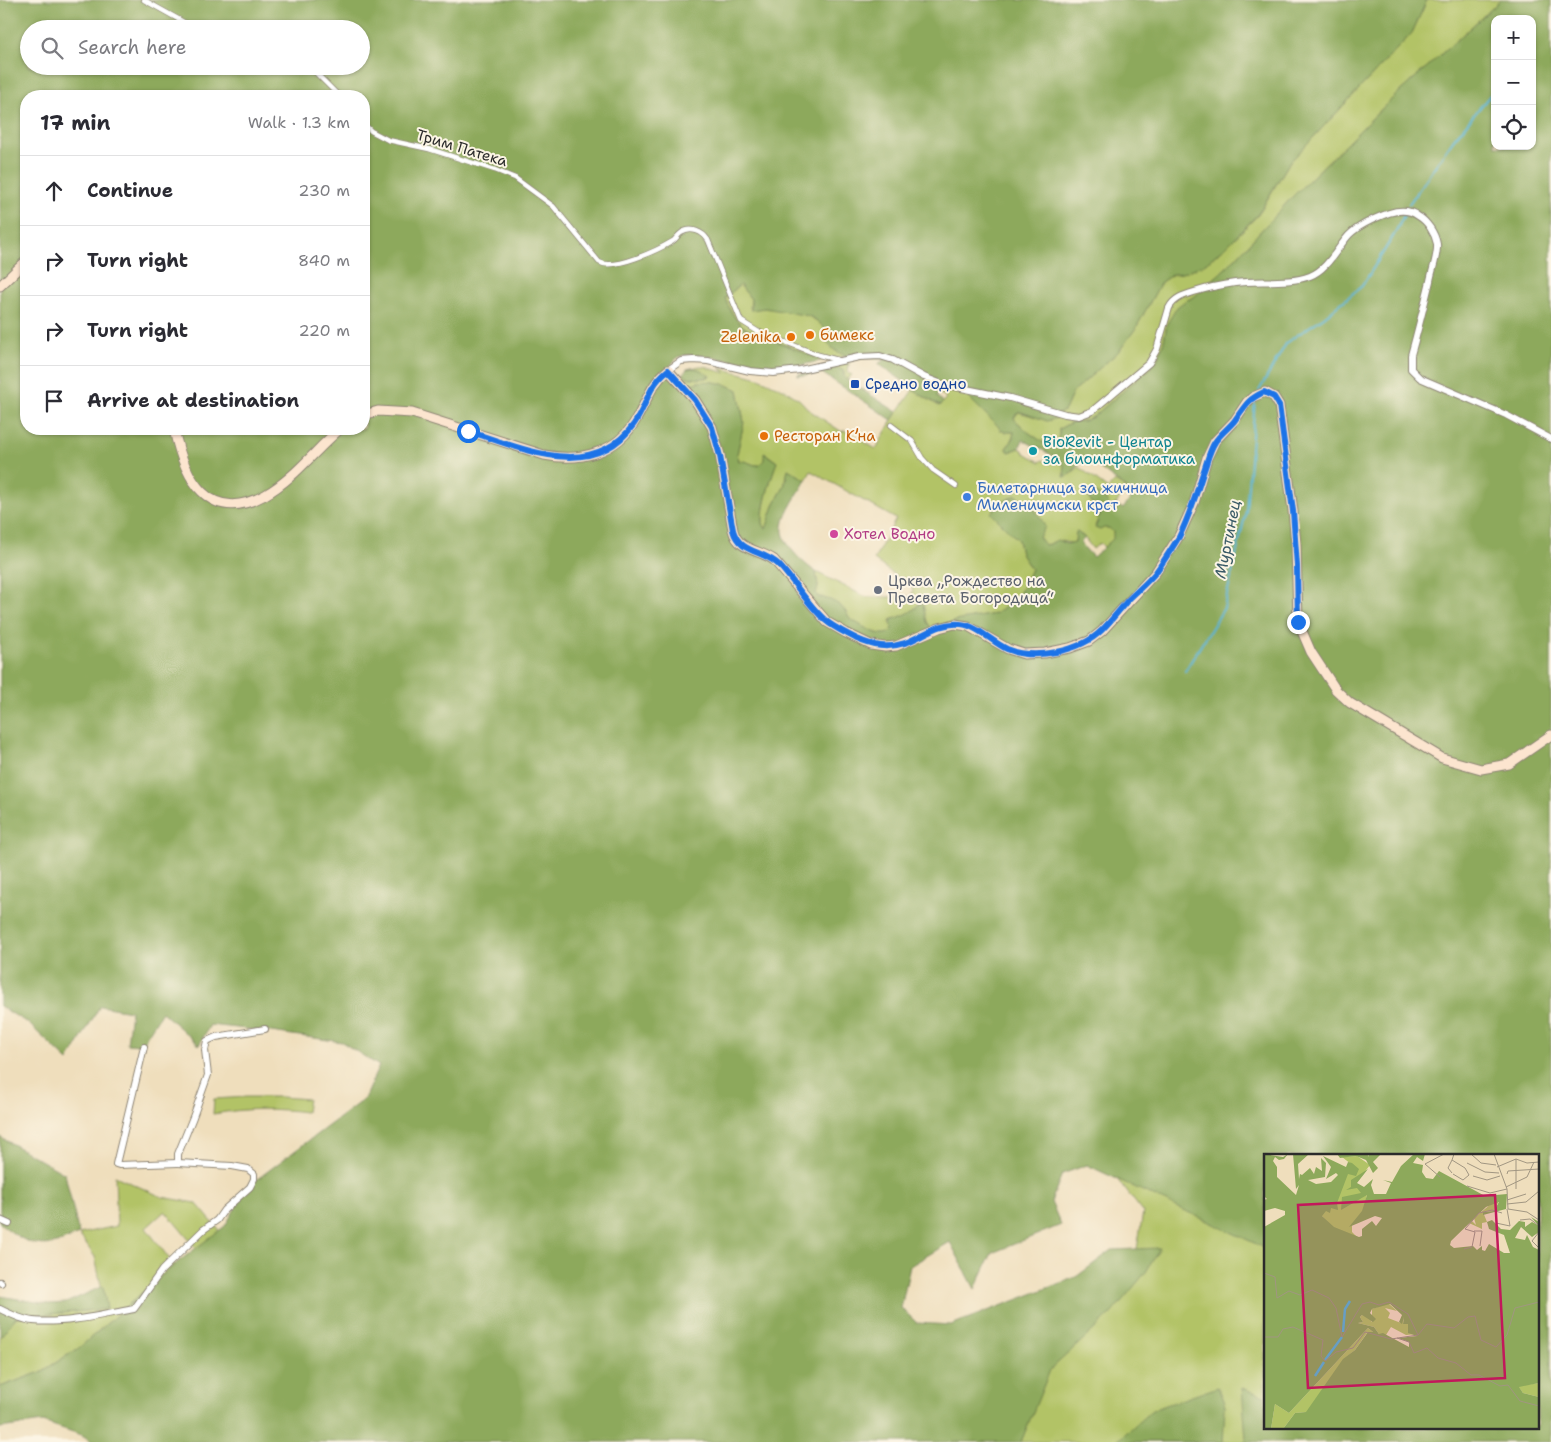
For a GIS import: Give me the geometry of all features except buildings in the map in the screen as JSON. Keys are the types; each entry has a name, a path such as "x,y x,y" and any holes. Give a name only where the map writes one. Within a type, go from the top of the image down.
{"main road":[{"path":"0,286 20,267"},
{"path":"370,413 378,411 412,413 535,452 560,457 579,457 598,453 620,440 637,418 654,384 668,370 695,400 712,427 720,456 733,530 737,539 747,548 768,556 776,562 829,624 864,641 885,647 905,643 944,626 963,624 1008,649 1024,654 1045,653 1070,648 1089,641 1102,631 1156,572 1179,536 1194,502 1215,441 1235,420 1247,402 1264,392 1274,397 1279,405 1293,511 1298,622 1310,652 1336,690 1350,703 1442,758 1481,769 1509,764 1551,735"},
{"path":"176,435 185,465 195,484 208,498 221,503 239,504 252,501 285,481 333,435"}],"street":[{"path":"144,0 180,20"},
{"path":"317,75 333,90"},
{"name":"Трим Патека","path":"370,129 388,140 429,149 515,178 553,206 599,262 603,264 618,264 647,253 674,241 683,232 691,230 701,232 708,240 741,321 757,331 819,355 838,360"},
{"path":"668,370 678,362 689,360 708,361 763,373 800,370 838,360 864,356 884,357 942,384 1010,398 1065,414 1083,416 1097,408 1149,363 1157,349 1166,314 1171,303 1178,298 1235,283 1276,281 1311,276 1322,268 1350,234 1375,218 1401,210 1418,215 1433,233 1437,244 1436,256 1412,355 1413,372 1425,381 1506,415 1551,439"},
{"path":"891,425 912,441 922,458 933,470 956,486"},
{"path":"178,1163 178,1154 194,1117 208,1075 205,1050 207,1041 216,1037 265,1029"},
{"path":"0,1309 31,1321 49,1321 81,1318 134,1309 162,1270 250,1187 254,1174 248,1169 232,1166 178,1163 116,1164 144,1046"},
{"path":"0,1220 9,1224"}],"green space":[{"path":"0,0 1427,0 1412,33 1289,163 1258,214 1227,246 1203,265 1182,273 1173,274 1161,282 1136,328 1119,351 1073,392 1065,410 1057,415 1057,418 1047,421 1018,412 1014,418 1015,420 1051,448 1058,440 1059,429 1072,422 1084,421 1093,417 1149,369 1158,358 1167,324 1177,307 1194,297 1230,264 1295,194 1395,96 1501,0 1551,0 1551,1442 1245,1442 1242,1388 1264,1396 1264,1430 1538,1430 1538,1154 1264,1154 1264,1248 1087,1165 1062,1174 1051,1202 1061,1225 992,1253 975,1289 950,1242 910,1266 901,1308 917,1323 951,1325 1076,1277 1112,1250 1160,1248 1146,1272 1110,1315 1050,1370 1021,1442 93,1442 82,1435 43,1422 0,1428 0,1387 41,1372 79,1348 174,1265 225,1226 248,1186 364,1099 379,1066 342,1042 264,1031 210,1025 199,1045 162,1012 141,1045 127,1044 131,1011 100,1006 68,1061 29,1024 0,1006","holes":["740,285 751,299 751,310 765,308 809,316 826,330 827,342 832,348 852,357 885,360 879,363 880,365 913,388 913,390 940,406 943,402 936,396 943,390 968,394 971,400 1000,430 1014,432 1012,441 1006,448 1009,452 1019,448 1023,440 1061,461 1064,467 1064,477 1067,477 1086,458 1134,494 1123,509 1116,504 1111,508 1105,499 1095,492 1088,494 1090,501 1101,512 1097,518 1098,521 1095,528 1100,530 1109,528 1113,532 1113,539 1093,557 1080,543 1085,538 1077,532 1075,542 1067,544 1057,540 1045,545 1039,537 1045,527 1043,522 1033,509 1016,495 1000,503 991,513 1018,540 1021,554 1031,569 1018,597 995,614 955,621 932,629 927,622 922,601 912,611 891,620 892,630 883,634 871,631 849,618 847,613 837,603 818,597 816,593 818,587 816,572 799,558 789,546 783,533 784,520 789,508 806,480 788,469 784,487 775,503 766,529 763,523 765,500 777,462 764,453 764,460 759,465 739,461 737,454 744,422 738,390 727,385 706,381 693,383 688,386 668,370 677,358 688,355 772,367 793,366 820,361 817,358 747,329 733,315 725,298"]},
{"path":"1427,0 1501,0 1395,96 1295,194 1230,264 1194,297 1185,301 1167,324 1158,358 1149,369 1093,417 1084,421 1072,422 1059,429 1058,440 1051,448 1015,420 1014,418 1018,412 1037,417 1057,415 1065,410 1073,392 1119,351 1136,328 1161,282 1173,274 1182,273 1203,265 1227,246 1258,215 1289,163 1412,33"},
{"path":"740,285 751,299 750,308 782,310 799,313 814,319 826,330 827,340 831,347 847,356 820,361 817,358 747,329 736,319 725,298"},
{"path":"839,363 849,363 848,373 852,375 847,380 844,372 835,368 810,372"},
{"path":"700,366 726,373 720,368 759,378 785,390 800,400 809,410 842,432 844,430 876,449 892,420 913,390 939,406 946,398 938,392 943,390 968,394 969,397 1009,432 1014,432 1012,441 1006,448 1010,452 1019,448 1040,462 1043,460 1049,463 1053,456 1064,465 1065,471 1063,475 1067,477 1079,467 1108,489 1115,481 1127,489 1111,509 1105,499 1091,492 1088,494 1090,501 1101,512 1095,526 1109,528 1113,531 1114,539 1104,547 1100,543 1093,549 1083,536 1076,532 1075,542 1056,541 1045,545 1039,537 1042,523 1030,504 991,513 1018,540 1021,554 1031,569 1018,597 995,614 955,621 932,629 927,622 921,601 908,613 890,621 892,628 890,633 887,635 876,633 848,618 846,612 822,597 818,597 816,593 818,587 816,572 866,597 911,596 913,590 911,587 874,560 896,519 811,471 806,480 788,469 784,487 775,503 766,530 763,523 765,501 777,462 765,453 764,460 759,465 740,462 737,454 744,422 738,390 727,385 706,381 693,383 688,386 674,381 684,373 689,378 707,378 710,376 693,368 687,369"},
{"path":"835,368 843,370 847,380 897,412 892,420 822,373 797,376 799,374"},
{"path":"687,369 699,369 710,376 698,379 685,376 684,373"},
{"path":"247,1097 308,1099 306,1112 260,1109 213,1114 214,1099"},
{"path":"0,1137 65,1174 79,1234 63,1241 45,1245 24,1240 0,1223"},
{"path":"1105,1164 1264,1236 1264,1423 1253,1442 1021,1442 1036,1380 1135,1261 1143,1212"},
{"path":"115,1176 162,1197 196,1203 220,1231 196,1248 165,1211 146,1228 174,1265 79,1348 41,1372 0,1387 0,1337 16,1317 106,1309 95,1257 79,1234 117,1226"},
{"path":"103,1286 107,1309 16,1317 0,1337 0,1296 49,1304 66,1303"},
{"path":"1218,1387 1225,1406 1223,1442 1116,1442 1152,1410"}],"waterway":[{"path":"1409,204 1453,140 1491,94"},
{"path":"1259,391 1287,342 1324,317 1362,286 1394,235 1405,213"},
{"name":"Муртинец","path":"1185,671 1224,608 1246,511 1255,400"}],"place":[{"name":"бимекс","path":"810,335"},
{"name":"Zelenika","path":"791,337"},
{"name":"Средно водно","path":"855,384"},
{"name":"Ресторан К’на","path":"764,436"},
{"name":"BioRevit - Центар за биоинформатика","path":"1033,451"},
{"name":"Билетарница за жичница Милениумски крст","path":"967,497"},
{"name":"Хотел Водно","path":"834,534"},
{"name":"Црква „Рождество на Пресвета Богородица“","path":"878,590"}],"route":[{"path":"468,431 555,457 579,457 598,453 616,443 628,431 637,418 651,389 668,370 695,400 716,436 734,535 747,548 768,556 776,562 829,624 871,644 885,647 905,643 944,626 963,624 1008,649 1024,654 1045,653 1070,648 1089,641 1102,631 1156,572 1179,536 1194,502 1215,441 1226,431 1247,402 1264,392 1274,397 1279,405 1296,544 1298,622"}]}
